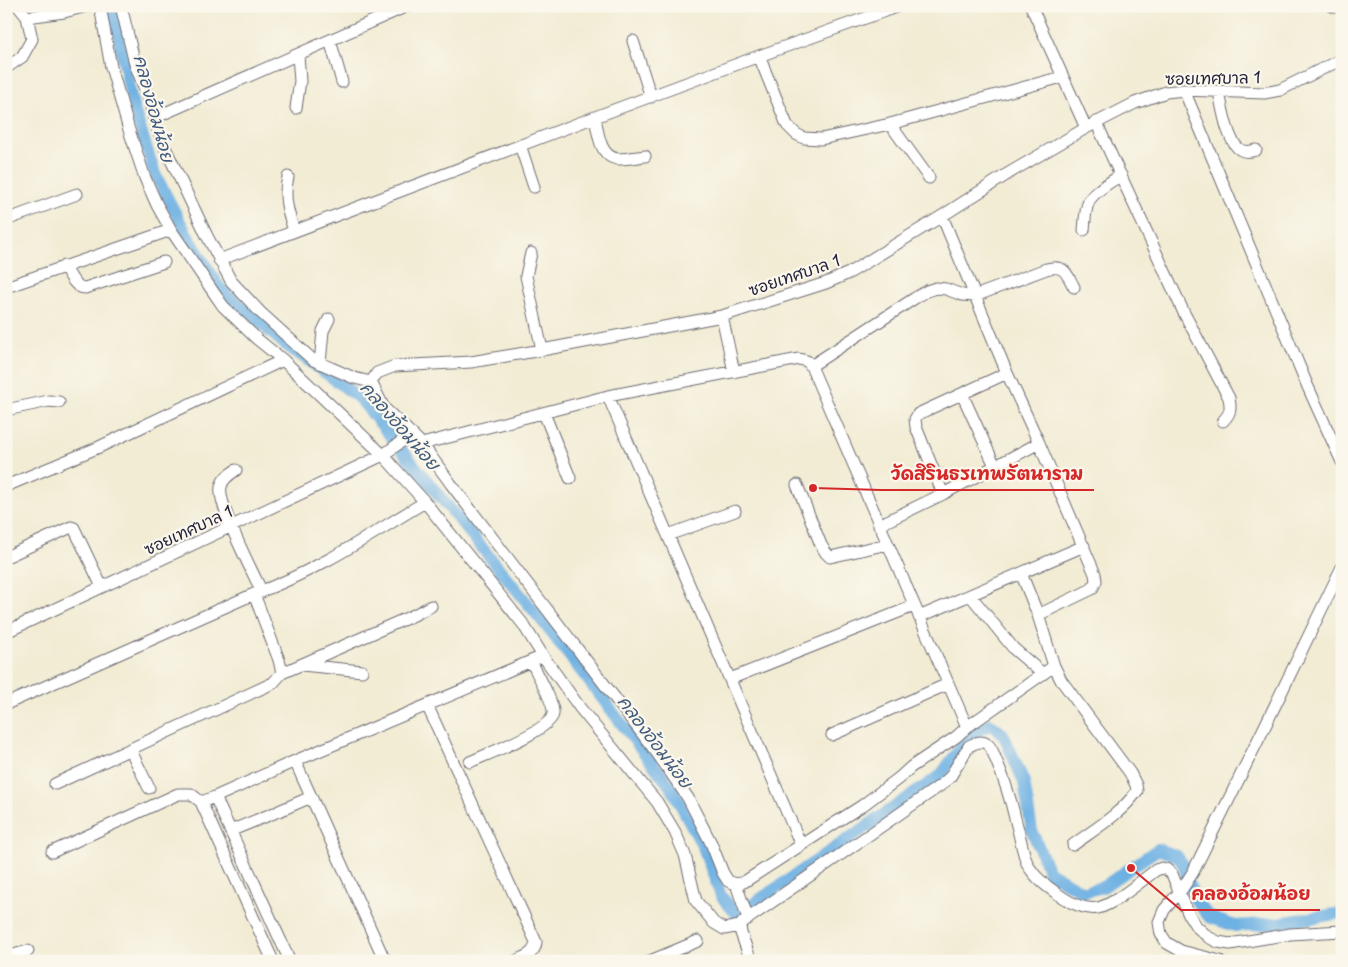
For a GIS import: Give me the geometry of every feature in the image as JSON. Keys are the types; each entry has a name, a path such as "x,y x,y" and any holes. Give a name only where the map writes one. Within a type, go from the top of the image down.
{"street":[{"path":"6,8 17,6 27,17 32,39 22,57 6,68"},
{"path":"27,17 64,12 87,6"},
{"path":"100,6 111,67 129,130 145,178 171,230 223,306 256,339 283,360 386,453 523,624 542,656 580,708 656,802 675,832 685,855 696,901 714,923 738,923 941,785 950,777 969,746 981,742 992,748 1004,779 1028,864 1036,875 1051,889 1068,901 1085,907 1098,908 1113,901 1156,870 1162,868 1172,874 1181,890 1188,913 1196,926 1208,937 1218,942 1230,944 1290,934 1342,931"},
{"path":"121,6 135,64 150,102 162,141 231,281 260,312 313,360 354,378 371,382 384,408 408,437 422,444 657,753 688,798 728,882 738,890"},
{"path":"154,118 407,6"},
{"path":"219,260 594,117 898,6"},
{"path":"1032,6 1062,76 1120,175 1184,313 1229,398 1231,408 1223,421"},
{"path":"1332,6 1339,6"},
{"path":"330,40 342,82"},
{"path":"633,42 650,97"},
{"path":"296,108 300,81 298,55"},
{"path":"759,56 787,125 796,134 804,138 821,139 890,124 1062,76"},
{"name":"ซอยเทศบาล 1","path":"371,382 378,373 395,366 471,362 722,316 826,283 849,273 994,182 1091,125 1153,96 1184,90 1264,93 1280,90 1342,58"},
{"path":"1184,90 1308,387 1342,462"},
{"path":"1219,92 1233,142 1242,151 1256,150"},
{"path":"594,117 602,148 607,155 617,159 645,156"},
{"path":"890,124 929,178"},
{"path":"520,145 534,187"},
{"path":"1084,230 1089,202 1095,194 1120,175"},
{"path":"288,177 285,188 287,208 294,231"},
{"path":"6,220 77,194"},
{"path":"942,216 1007,373 1095,574 1095,585 1088,592 1038,615"},
{"path":"6,287 171,230"},
{"path":"531,254 526,276 542,350"},
{"path":"64,266 77,286 85,288 164,262"},
{"path":"811,366 927,291 936,288 946,289 962,295 975,296 1054,267 1062,268 1074,288"},
{"path":"722,316 734,372"},
{"path":"320,363 323,331 328,319"},
{"path":"422,444 608,396 799,359 807,360 967,726"},
{"path":"6,486 96,448 283,360"},
{"path":"943,494 916,427 915,418 918,414 1007,373"},
{"path":"962,394 995,466"},
{"path":"608,396 801,844"},
{"path":"6,410 49,401 59,402"},
{"path":"544,412 570,478"},
{"name":"ซอยเทศบาล 1","path":"6,632 386,453 408,437"},
{"path":"880,525 1039,443"},
{"path":"236,470 225,478 220,487 221,498 258,593 282,673"},
{"path":"797,485 821,545 830,557 888,544"},
{"path":"6,704 292,579 318,566 425,502"},
{"path":"668,535 735,511"},
{"path":"6,557 71,527 74,528 102,587"},
{"path":"919,617 1084,546"},
{"path":"1220,961 1181,951 1167,943 1161,934 1159,922 1164,910 1193,872 1268,722 1342,567"},
{"path":"1021,573 1038,615 1054,666 1061,680 1130,773 1136,785 1137,791 1134,795 1105,822 1073,845"},
{"path":"970,595 1014,649 1043,674"},
{"path":"55,784 273,683 282,673 431,606"},
{"path":"730,679 914,606"},
{"path":"201,802 542,656"},
{"path":"470,762 536,732 550,721 553,714 550,700 531,661"},
{"path":"302,665 362,671"},
{"path":"751,961 738,923 738,890 744,882 863,805 899,778 911,766 956,737 967,726 1054,666"},
{"path":"832,735 948,684"},
{"path":"427,705 536,942 536,948 531,954 516,961"},
{"path":"130,749 149,788"},
{"path":"295,761 385,961"},
{"path":"52,852 178,794 191,794 201,802 272,961"},
{"path":"215,797 290,961"},
{"path":"230,831 311,797"},
{"path":"650,961 698,941"},
{"path":"6,957 28,950"}],"waterway":[{"name":"คลองอ้อมน้อย","path":"112,6 133,106 155,174 186,233 219,287 282,342 360,399 547,627 672,789 703,847 721,896 737,915 940,776 969,736 990,724 1003,734 1024,782 1032,831 1049,872 1083,892 1103,887 1158,849 1177,856 1183,864 1194,898 1209,917 1235,926 1278,923 1342,913"}],"place":[{"name":"วัดสิรินธรเทพรัตนาราม","path":"813,488"},
{"name":"คลองอ้อมน้อย","path":"1131,868"}]}
